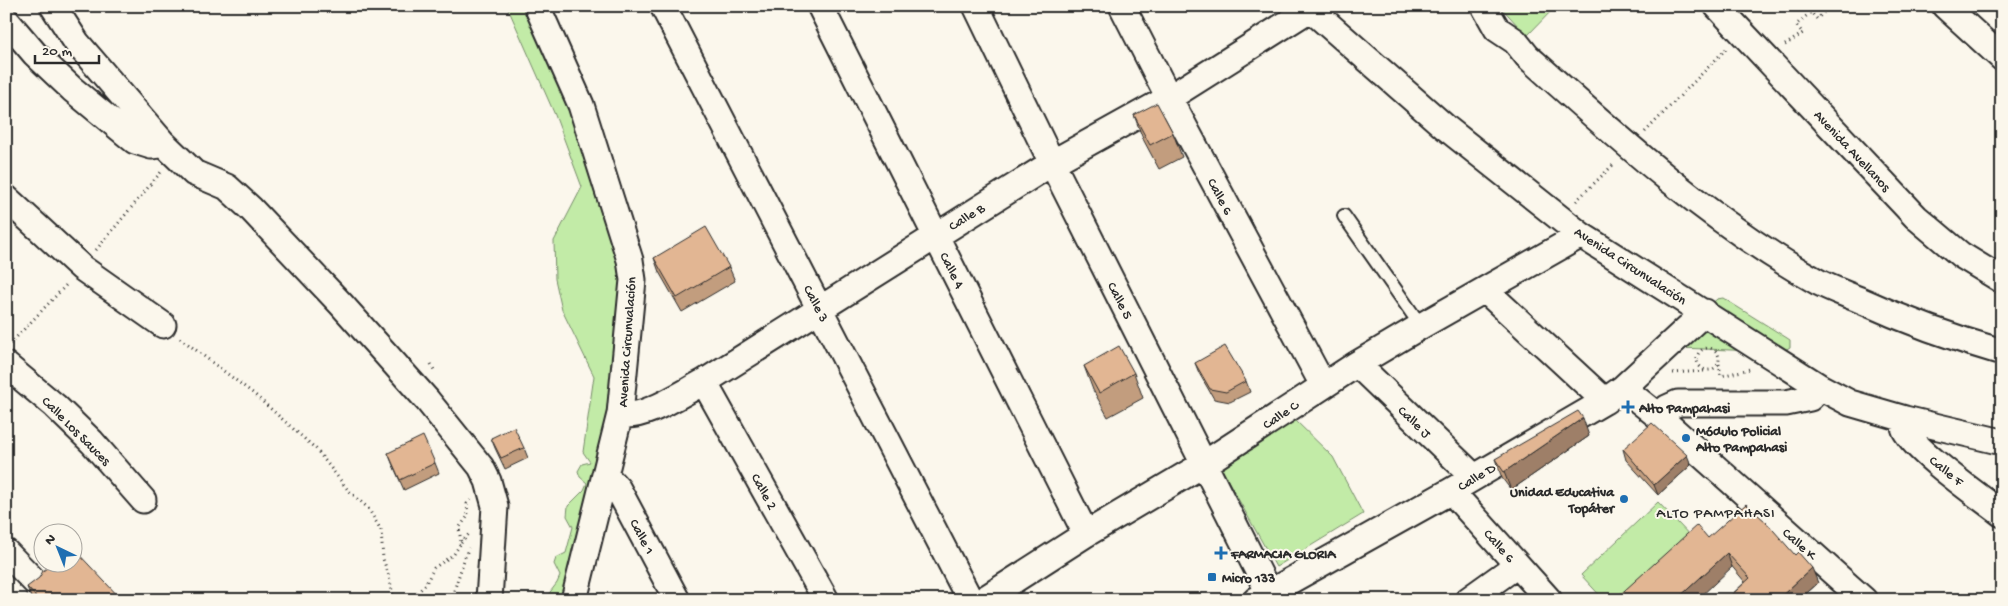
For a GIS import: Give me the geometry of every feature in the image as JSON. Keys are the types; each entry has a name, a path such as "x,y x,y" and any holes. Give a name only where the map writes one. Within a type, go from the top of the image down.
{"street":[{"path":"52,6 77,43 162,142 194,173 226,187 251,209 342,304 461,440 481,466 488,481 495,506 489,600"},
{"name":"Avenida Circunvalación","path":"537,6 582,105 630,260 633,280 620,414 574,600"},
{"name":"Calle 3","path":"663,6 970,600"},
{"name":"Calle 4","path":"820,6 1086,534"},
{"name":"Calle 5","path":"976,6 1204,464 1262,596"},
{"name":"Calle 6","path":"1122,6 1169,98 1323,385"},
{"path":"1484,6 1497,29 1515,41 1527,56 1629,149 1754,243 1820,283 1892,314 2002,352"},
{"name":"Avenida Avellanos","path":"1717,6 1916,216 1961,255 2002,280"},
{"path":"1946,6 2002,58"},
{"name":"Avenida Circunvalación","path":"1312,8 1445,127 1581,235 1705,312 1820,387 1850,402 1905,419 2002,442"},
{"name":"Calle B","path":"620,414 626,416 638,414 658,406 704,382 1052,162 1169,98 1312,8"},
{"path":"6,20 35,54 72,89 134,141 150,146 159,145 162,142"},
{"path":"6,198 82,268 163,325"},
{"name":"Calle C","path":"983,600 1086,534 1204,464 1357,364 1581,235"},
{"name":"Calle K","path":"1485,290 1614,395 1658,416 1864,600"},
{"name":"Calle D","path":"1262,596 1451,491 1614,395 1705,312"},
{"name":"Calle J","path":"1357,364 1474,477"},
{"name":"Calle Los Sauces","path":"6,365 55,406 92,442 143,500"},
{"name":"Calle 2","path":"704,382 826,600"},
{"path":"1658,416 1667,408 1678,403 1786,403 1810,398 1820,387"},
{"name":"Calle F","path":"1905,419 1904,425 1914,442 2002,514"},
{"path":"1944,468 1961,432"},
{"name":"Calle 1","path":"606,476 618,489 677,600"},
{"name":"Calle 6","path":"1451,491 1549,600"},
{"path":"6,552 35,582"},
{"path":"1468,600 1517,565"}],"lane":[{"path":"1344,216 1421,326"}],"path":[{"path":"1766,58 1803,33 1796,25 1811,12 1817,19 1830,6"},
{"path":"1560,218 1742,32"},
{"path":"163,325 254,394 296,430 316,448 348,490 368,508 381,530 383,559 394,600"},
{"path":"1708,371 1700,368 1698,355 1708,348 1716,351 1719,355 1722,376 1756,368 1748,363"},
{"path":"1672,373 1708,371 1713,370 1719,364"},
{"path":"410,600 425,585 434,568 454,554 461,544 460,528 468,516 467,504 488,481"}],"green space":[{"path":"507,6 532,6 570,94 623,265 608,425 562,600 544,600 560,576 554,564 556,558 566,553 573,527 567,516 568,506 584,490 587,483 580,477 578,471 582,464 590,462 583,452 594,376 562,310 555,279 554,241 582,187 555,115"},
{"path":"1500,6 1556,6 1527,36"},
{"path":"1723,298 1790,340 1790,347 1782,352 1679,348 1677,334 1717,299"},
{"path":"1293,418 1333,457 1363,514 1276,567 1221,468 1223,462"},
{"path":"1658,502 1696,542 1635,600 1604,600 1581,575"}],"building":[{"path":"1157,103 1173,133 1150,145 1134,115"},
{"path":"706,227 729,267 677,298 654,258"},
{"path":"1119,346 1134,373 1099,393 1084,366"},
{"path":"1225,346 1246,381 1226,392 1210,389 1195,363"},
{"path":"1578,411 1583,418 1504,472 1495,459"},
{"path":"1652,423 1687,455 1654,485 1623,449"},
{"path":"514,427 524,448 501,458 491,438"},
{"path":"423,436 435,463 400,480 388,453"},
{"path":"1746,504 1766,522 1795,555 1798,552 1812,568 1777,600 1726,600 1750,578 1727,553 1676,600 1614,600 1697,525 1708,538"},
{"path":"82,558 122,600 39,600 27,587 41,574 82,574"}],"place":[{"name":"Alto Pampahasi","path":"1628,407"},
{"name":"Módulo Policial Alto Pampahasi","path":"1686,438"},
{"name":"Unidad Educativa Topáter","path":"1624,499"},
{"name":"FARMACIA GLORIA","path":"1221,553"},
{"name":"Micro 133","path":"1212,577"}],"district":[{"name":"ALTO PAMPAHASI","path":"1716,512"}]}
